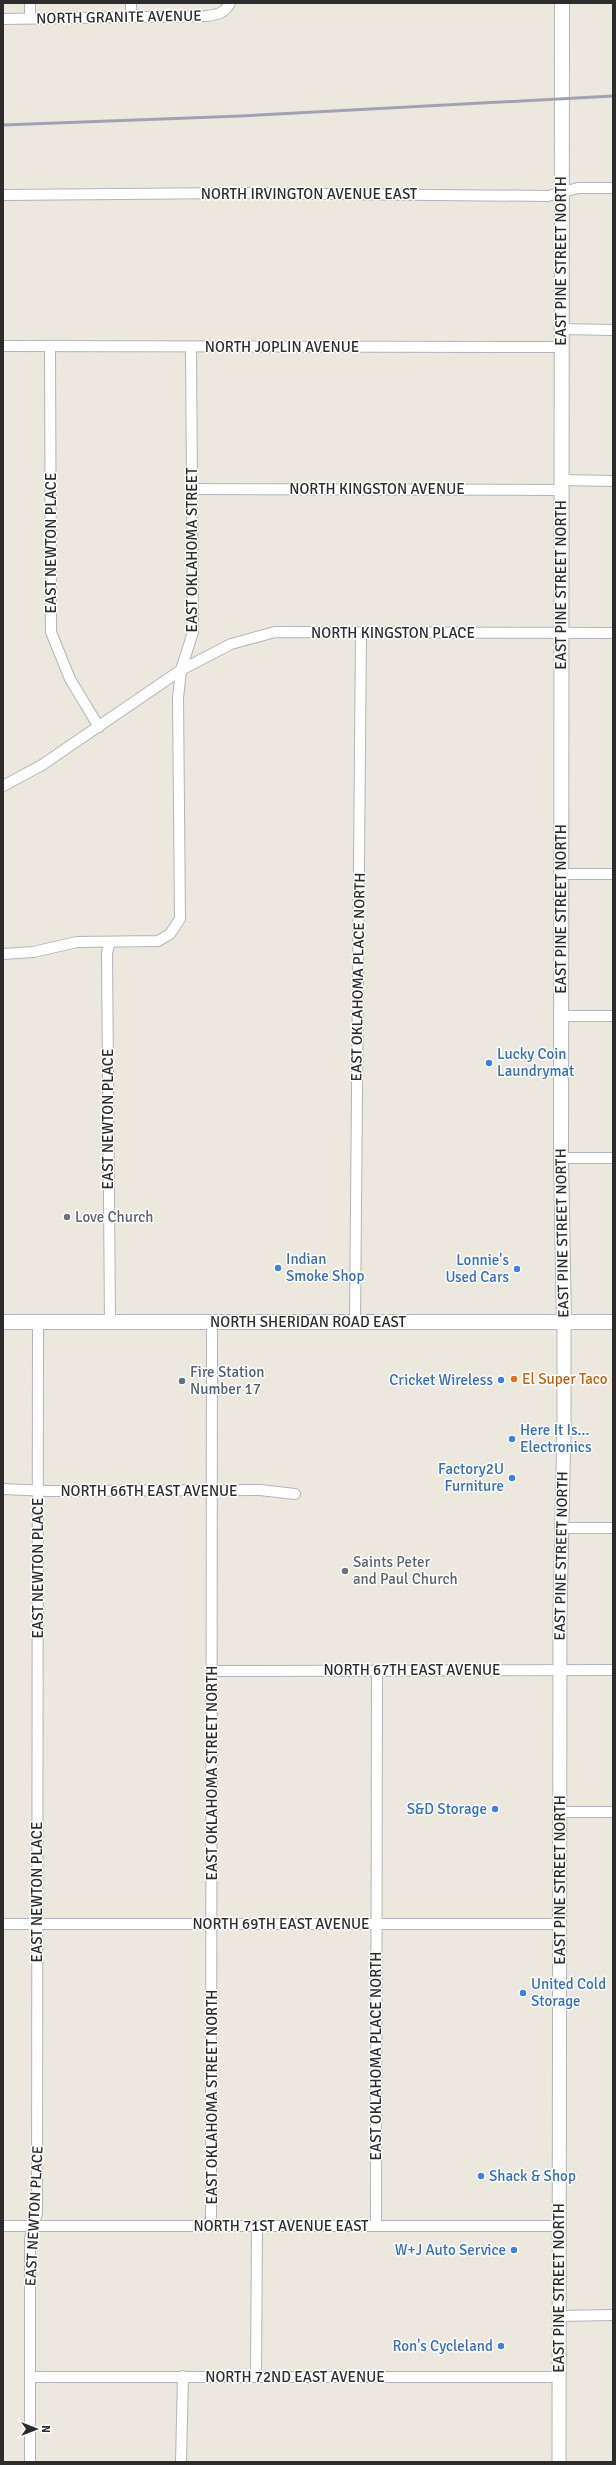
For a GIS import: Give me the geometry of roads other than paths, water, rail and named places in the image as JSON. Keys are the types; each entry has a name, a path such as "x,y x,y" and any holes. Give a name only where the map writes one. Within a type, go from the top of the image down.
{"main road":[{"name":"EAST PINE STREET NORTH","path":"562,3 561,1158 564,1322"},
{"name":"NORTH SHERIDAN ROAD EAST","path":"3,1322 613,1322"}],"street":[{"path":"30,3 30,18"},
{"path":"131,3 131,17"},
{"name":"NORTH GRANITE AVENUE","path":"3,19 217,15 226,10 230,3"},
{"name":"NORTH IRVINGTON AVENUE EAST","path":"3,195 233,193 548,196 578,188 613,188"},
{"path":"562,329 613,330"},
{"name":"NORTH JOPLIN AVENUE","path":"3,346 561,347"},
{"name":"EAST NEWTON PLACE","path":"50,347 51,632 70,679 99,727"},
{"name":"EAST OKLAHOMA STREET","path":"110,942 158,941 170,934 180,919 178,698 182,670 194,632 191,347"},
{"name":"NORTH KINGSTON AVENUE","path":"192,489 561,485 613,481"},
{"name":"NORTH KINGSTON PLACE","path":"3,786 42,765 182,670 231,644 276,632 361,634 613,633"},
{"name":"EAST OKLAHOMA PLACE NORTH","path":"355,1321 361,634"},
{"path":"561,874 613,874"},
{"path":"3,954 33,952 77,942 110,942"},
{"name":"EAST NEWTON PLACE","path":"110,942 106,953 110,1322"},
{"path":"561,1016 613,1016"},
{"path":"561,1158 613,1158"},
{"name":"EAST OKLAHOMA STREET NORTH","path":"212,1321 212,2225"},
{"name":"EAST NEWTON PLACE","path":"30,2462 30,2238 37,2213 38,1322"},
{"name":"EAST PINE STREET NORTH","path":"559,2462 560,1528 564,1426 564,1322"},
{"name":"NORTH 66TH EAST AVENUE","path":"3,1489 260,1490 295,1494"},
{"path":"560,1528 613,1528"},
{"name":"EAST OKLAHOMA PLACE NORTH","path":"376,2226 375,1924 377,1670"},
{"name":"NORTH 67TH EAST AVENUE","path":"212,1671 613,1670"},
{"path":"560,1812 613,1812"},
{"name":"NORTH 69TH EAST AVENUE","path":"3,1924 560,1924"},
{"name":"NORTH 71ST AVENUE EAST","path":"3,2226 559,2226"},
{"path":"256,2377 257,2226"},
{"path":"559,2316 613,2315"},
{"path":"181,2462 183,2376"},
{"name":"NORTH 72ND EAST AVENUE","path":"30,2377 559,2377"}],"railway":[{"path":"3,125 241,116 613,96"}],"place":[{"name":"Lucky Coin Laundrymat","path":"489,1063"},
{"name":"Love Church","path":"67,1217"},
{"name":"Indian Smoke Shop","path":"278,1268"},
{"name":"Lonnie's Used Cars","path":"517,1269"},
{"name":"El Super Taco","path":"514,1379"},
{"name":"Cricket Wireless","path":"501,1380"},
{"name":"Fire Station Number 17","path":"182,1381"},
{"name":"Here It Is... Electronics","path":"512,1439"},
{"name":"Factory2U Furniture","path":"512,1478"},
{"name":"Saints Peter and Paul Church","path":"345,1571"},
{"name":"S&D Storage","path":"495,1809"},
{"name":"United Cold Storage","path":"523,1993"},
{"name":"Shack & Shop","path":"481,2176"},
{"name":"W+J Auto Service","path":"514,2250"},
{"name":"Ron's Cycleland","path":"501,2346"}]}
